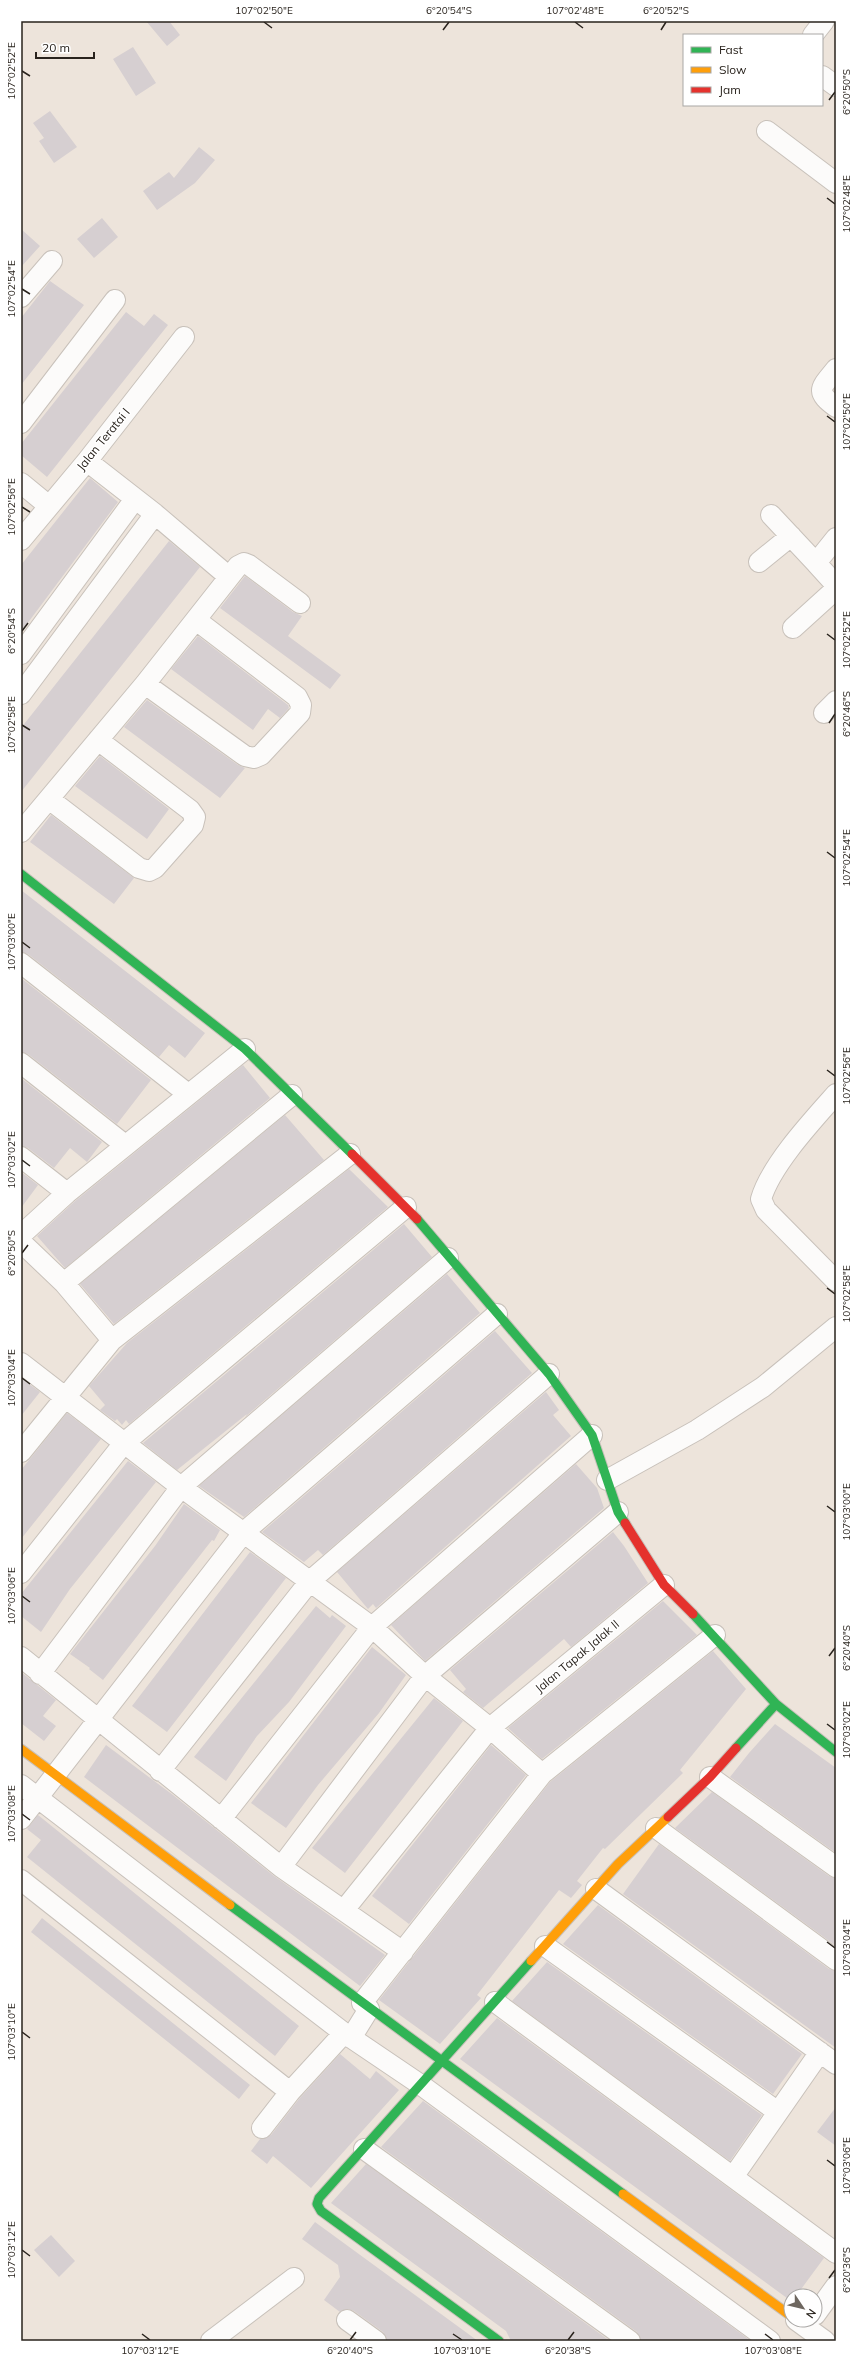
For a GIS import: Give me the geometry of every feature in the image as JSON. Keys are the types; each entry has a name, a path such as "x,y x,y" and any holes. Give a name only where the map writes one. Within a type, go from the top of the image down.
{"street":[{"path":"815,34 824,21"},
{"path":"823,77 836,86"},
{"path":"767,131 836,183"},
{"path":"21,296 52,261"},
{"path":"21,424 116,300"},
{"name":"Jalan Teratai I","path":"21,540 87,461 184,337"},
{"path":"836,369 823,386 822,392 823,397 836,407"},
{"path":"87,461 155,514 228,576"},
{"path":"21,483 48,506"},
{"path":"21,654 135,498"},
{"path":"21,694 155,514"},
{"path":"772,515 836,585"},
{"path":"759,562 790,536"},
{"path":"816,563 836,538"},
{"path":"21,832 145,684 196,620 228,576 238,566 244,563 300,603"},
{"path":"793,628 836,589"},
{"path":"145,684 245,756 254,758 261,755 300,713 301,705 297,697 196,620"},
{"path":"49,799 139,868 149,871 155,868 193,825 194,817 190,810 98,740"},
{"path":"21,874 245,1049 406,1208 549,1374 592,1434 618,1512 664,1585 715,1635 776,1704 836,1752"},
{"path":"21,963 188,1094"},
{"path":"21,1235 67,1193 245,1049"},
{"path":"21,1064 125,1145"},
{"path":"836,1094 784,1158 765,1186 761,1199 766,1210 836,1281"},
{"path":"64,1283 292,1095"},
{"path":"21,1452 112,1340 350,1154"},
{"path":"21,1157 67,1193"},
{"path":"21,1573 124,1443 406,1208"},
{"path":"21,1242 64,1283 112,1340"},
{"path":"40,1674 181,1487 448,1258"},
{"path":"21,1819 244,1532 497,1314"},
{"path":"607,1480 697,1430 763,1387 836,1327"},
{"path":"21,1363 64,1398 181,1487 372,1627 425,1676 490,1728 542,1774"},
{"path":"160,1771 310,1581 549,1374"},
{"path":"221,1819 372,1627 592,1434"},
{"path":"281,1867 425,1676 618,1512"},
{"name":"Jalan Tapak Jalak II","path":"344,1910 490,1728 664,1585"},
{"path":"262,2128 290,2092 350,2034 403,1952 542,1774 715,1635"},
{"path":"21,1657 160,1771 281,1867 403,1952"},
{"path":"499,2341 321,2211 317,2204 319,2198 596,1889 656,1828 710,1777 776,1704"},
{"path":"21,1748 46,1786 350,2034 423,2083 770,2341"},
{"path":"710,1777 836,1867"},
{"path":"21,1785 46,1786 441,2062 783,2309"},
{"path":"656,1828 836,1960"},
{"path":"21,1880 290,2092"},
{"path":"596,1889 836,2064"},
{"path":"545,1946 778,2112"},
{"path":"495,2002 836,2253"},
{"path":"733,2177 820,2052"},
{"path":"364,2149 630,2341"},
{"path":"211,2341 294,2278"},
{"path":"823,2301 836,2286"},
{"path":"347,2320 376,2341"},
{"path":"809,2328 825,2341"}],"building":[{"path":"146,21 169,21 180,35 167,46"},
{"path":"133,47 156,83 136,96 113,59"},
{"path":"50,111 77,147 54,163 39,141 44,138 33,123"},
{"path":"199,147 215,160 195,183 157,210 143,191 169,172 174,178"},
{"path":"102,218 118,237 94,258 77,239"},
{"path":"21,229 40,246 21,267"},
{"path":"50,281 84,305 21,385 21,318"},
{"path":"126,312 144,326 154,314 168,325 47,477 21,455 21,444"},
{"path":"90,478 118,502 21,632 21,565"},
{"path":"169,541 200,567 21,792 21,728"},
{"path":"245,576 293,612 302,616 288,636 341,675 330,689 220,608"},
{"path":"198,636 288,705 289,708 280,718 268,709 253,730 171,669"},
{"path":"147,700 238,765 245,768 220,798 124,727"},
{"path":"100,756 169,809 147,839 75,786"},
{"path":"51,815 134,878 114,904 30,842"},
{"path":"21,890 205,1033 185,1058 169,1045 159,1057 28,954 21,952"},
{"path":"21,978 151,1080 117,1124 28,1054 21,1052"},
{"path":"243,1065 270,1098 65,1268 37,1236 74,1202"},
{"path":"21,1078 102,1142 87,1162 70,1148 54,1168 28,1148 21,1146"},
{"path":"285,1115 324,1160 114,1324 80,1284"},
{"path":"349,1169 388,1207 129,1424 126,1420 122,1425 117,1419 115,1421 100,1410 105,1405 89,1386 127,1343"},
{"path":"21,1172 38,1185 21,1208"},
{"path":"404,1224 432,1257 245,1417 247,1414 177,1470 143,1443"},
{"path":"447,1274 480,1313 244,1517 199,1486"},
{"path":"495,1331 532,1373 323,1555 318,1550 304,1562 262,1532"},
{"path":"21,1378 40,1392 21,1416"},
{"path":"546,1392 559,1410 553,1415 571,1436 376,1608 373,1604 368,1609 337,1572"},
{"path":"67,1413 101,1439 21,1539 21,1470"},
{"path":"128,1461 156,1482 70,1589 41,1632 21,1616 21,1594"},
{"path":"576,1464 597,1488 604,1508 425,1661 391,1625"},
{"path":"184,1504 220,1530 214,1541 212,1540 103,1680 89,1669 90,1668 70,1654 155,1546"},
{"path":"613,1532 648,1583 571,1647 564,1639 483,1708 463,1692 466,1689 450,1670"},
{"path":"250,1552 286,1578 167,1732 132,1706"},
{"path":"663,1601 697,1635 542,1759 508,1728"},
{"path":"316,1606 330,1618 332,1615 346,1626 289,1702 257,1736 226,1781 194,1757"},
{"path":"372,1647 406,1675 379,1713 318,1785 286,1828 251,1803"},
{"path":"713,1651 746,1689 680,1770 683,1773 605,1849 603,1848 577,1881 582,1885 571,1898 559,1890 477,1995 481,1998 440,2044 379,2000 550,1782"},
{"path":"21,1672 56,1700 43,1716 56,1726 44,1741 21,1723"},
{"path":"434,1698 463,1721 345,1873 312,1848"},
{"path":"775,1724 836,1768 836,1853 730,1777"},
{"path":"106,1745 173,1795 274,1876 385,1955 360,1986 84,1777"},
{"path":"491,1745 526,1775 409,1924 372,1896"},
{"path":"712,1792 829,1876 836,1878 836,1946 675,1828"},
{"path":"38,1815 299,2026 275,2056 27,1857 41,1840 27,1829"},
{"path":"659,1844 829,1969 836,1971 836,2048 623,1894"},
{"path":"598,1905 802,2054 773,2094 563,1944"},
{"path":"42,1918 250,2085 239,2099 31,1932"},
{"path":"547,1962 762,2115 730,2161 512,2001"},
{"path":"497,2018 824,2258 802,2288 783,2288 783,2295 460,2059"},
{"path":"340,2054 370,2079 376,2071 399,2090 311,2188 273,2156 267,2164 251,2151 260,2139 271,2135 299,2099"},
{"path":"423,2101 751,2341 641,2341 637,2332 381,2147"},
{"path":"836,2107 836,2146 817,2132"},
{"path":"366,2164 610,2341 511,2341 506,2331 331,2203"},
{"path":"315,2222 478,2341 387,2341 383,2332 354,2311 348,2309 340,2312 324,2300 340,2277 338,2265 302,2239"},
{"path":"51,2235 75,2261 59,2277 34,2250"}],"traffic: fast":[{"path":"21,874 245,1049 352,1154"},
{"path":"417,1219 549,1374 592,1435 618,1512 625,1523"},
{"path":"693,1614 776,1704"},
{"path":"736,1748 776,1704 836,1752"},
{"path":"230,1905 623,2194"},
{"path":"499,2341 321,2211 317,2204 319,2198 531,1961"}],"traffic: slow":[{"path":"21,1749 230,1905"},
{"path":"531,1961 618,1864 668,1817"},
{"path":"623,2194 783,2310"}],"traffic: jam":[{"path":"352,1154 417,1219"},
{"path":"625,1523 664,1585 693,1614"},
{"path":"668,1817 710,1777 736,1748"}]}
